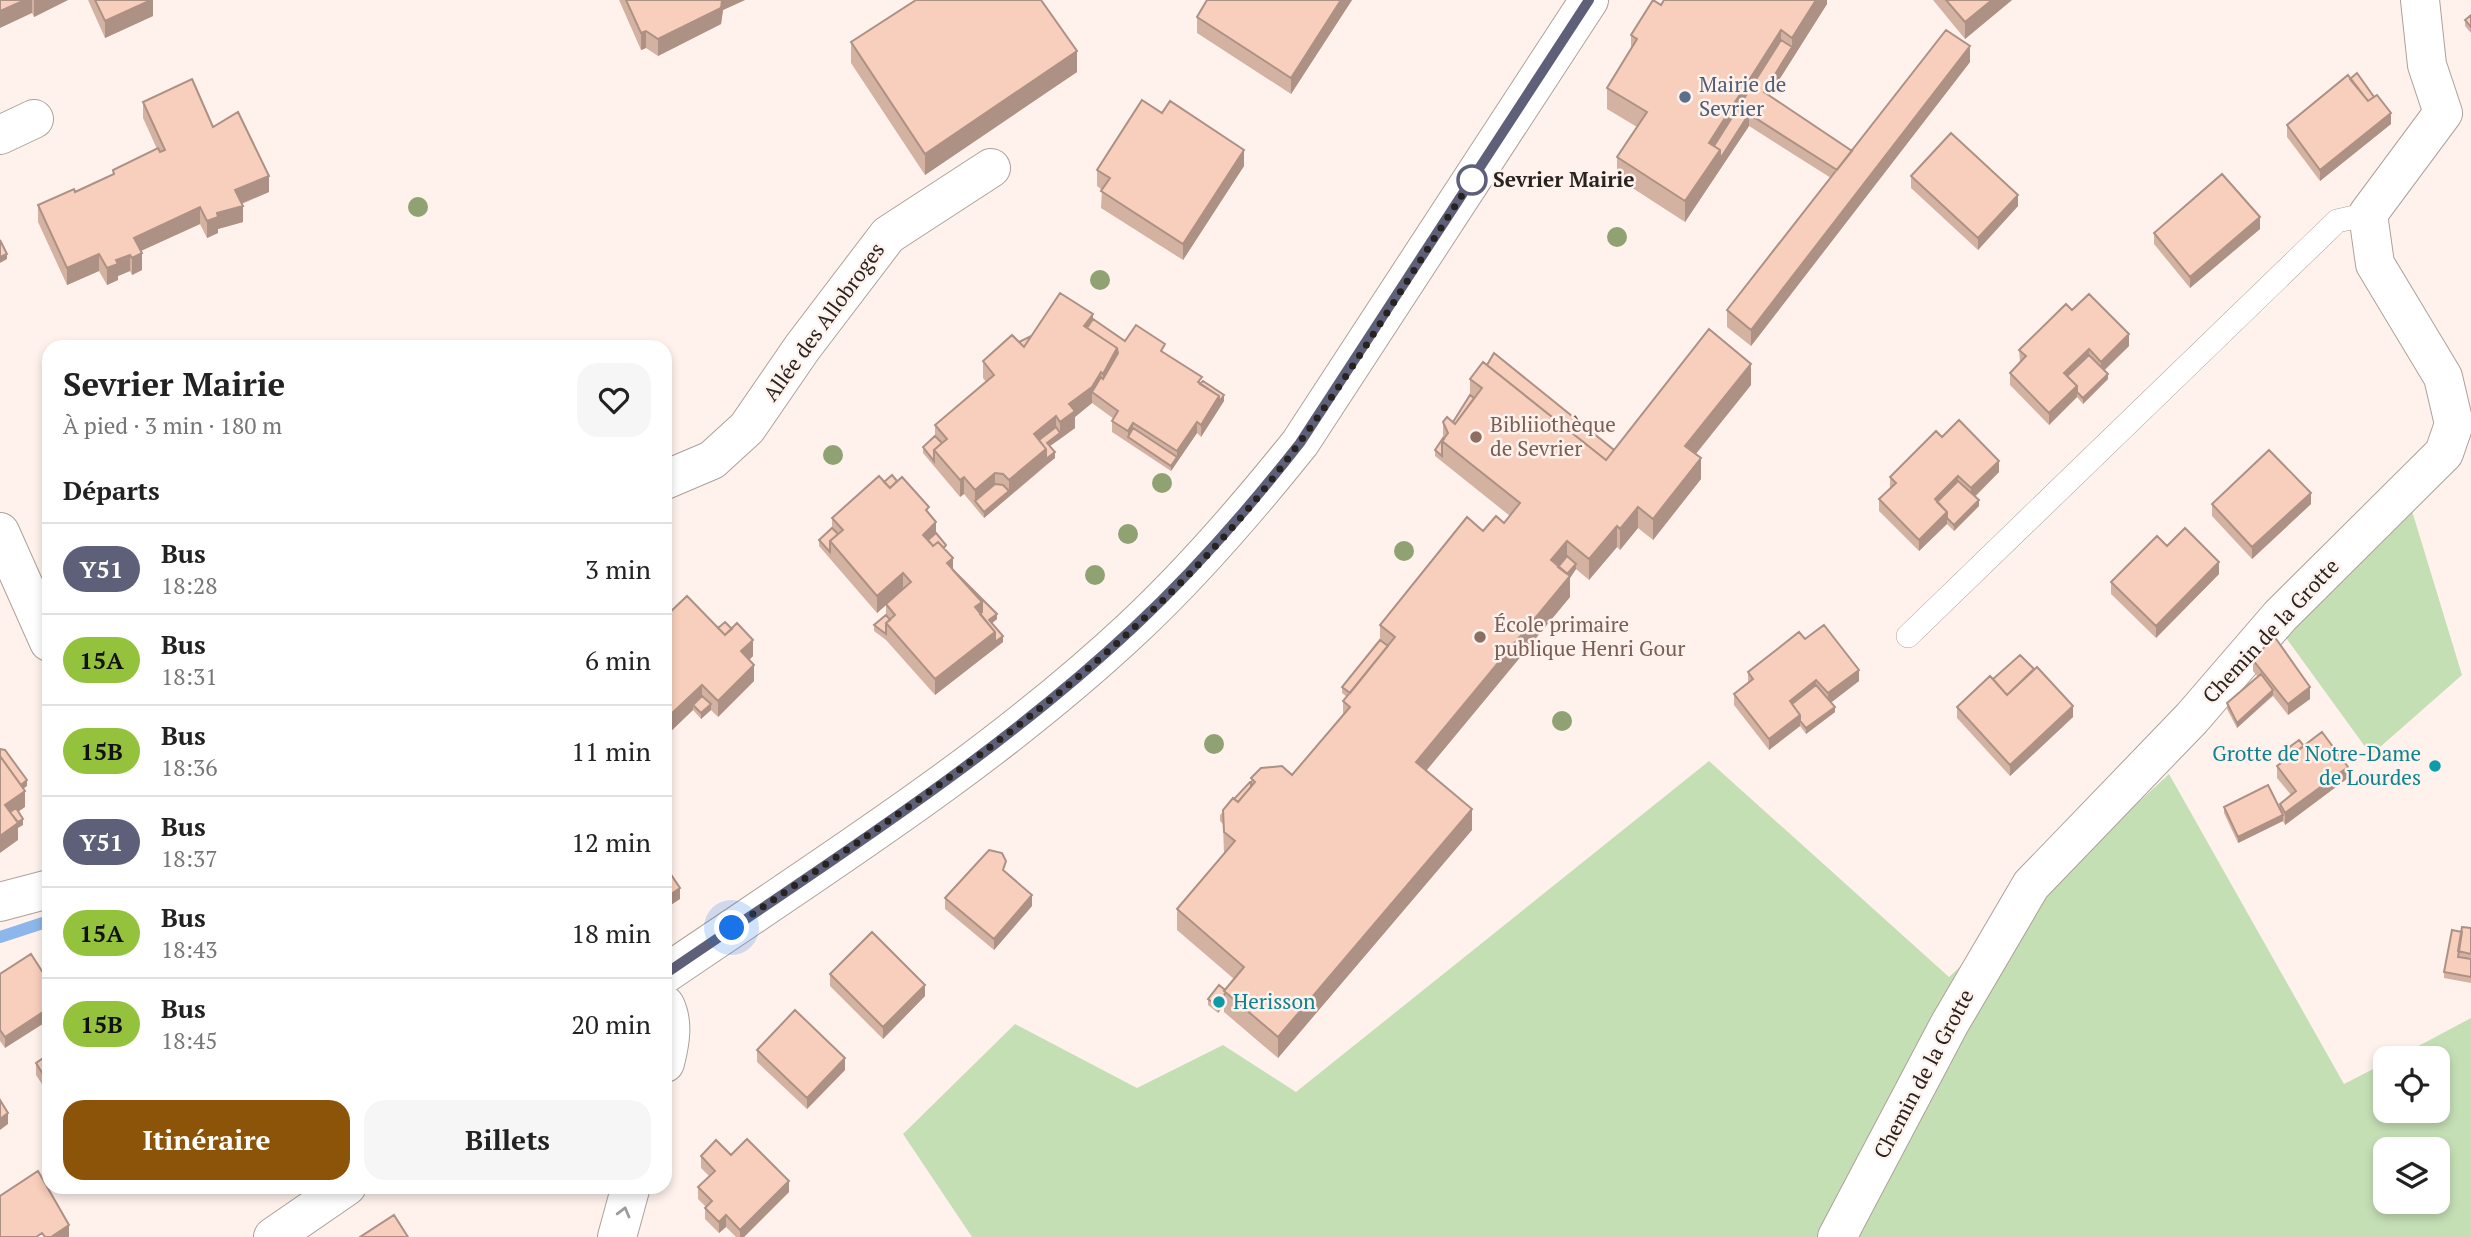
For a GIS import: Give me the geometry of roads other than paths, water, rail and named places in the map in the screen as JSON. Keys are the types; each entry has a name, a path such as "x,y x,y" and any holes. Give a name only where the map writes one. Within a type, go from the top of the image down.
{"street":[{"path":"672,969 845,852 980,754 1132,628 1197,564 1251,505 1300,443 1589,0"},
{"path":"2368,214 2457,110 2427,65 2420,0"},
{"name":"Allée des Allobroges","path":"672,477 712,460 747,428 802,348 888,235 991,168"},
{"name":"Chemin de la Grotte","path":"1837,1237 1950,1023 2031,885 2192,718 2280,616 2444,453 2454,424 2443,377 2375,264 2368,214"},
{"path":"0,532 42,626"},
{"path":"0,902 42,891"},
{"path":"273,1237 335,1194"},
{"path":"617,1237 629,1194"}],"lane":[{"path":"1908,636 2337,221 2368,214"}],"waterway":[{"path":"0,937 42,923"}],"place":[{"name":"Mairie de Sevrier","path":"1685,97"},
{"name":"Sevrier Mairie","path":"1472,180"},
{"name":"Bibliiothèque de Sevrier","path":"1476,437"},
{"name":"École primaire publique Henri Gour","path":"1480,637"},
{"name":"Grotte de Notre-Dame de Lourdes","path":"2435,766"},
{"name":"Herisson","path":"1219,1002"}]}
